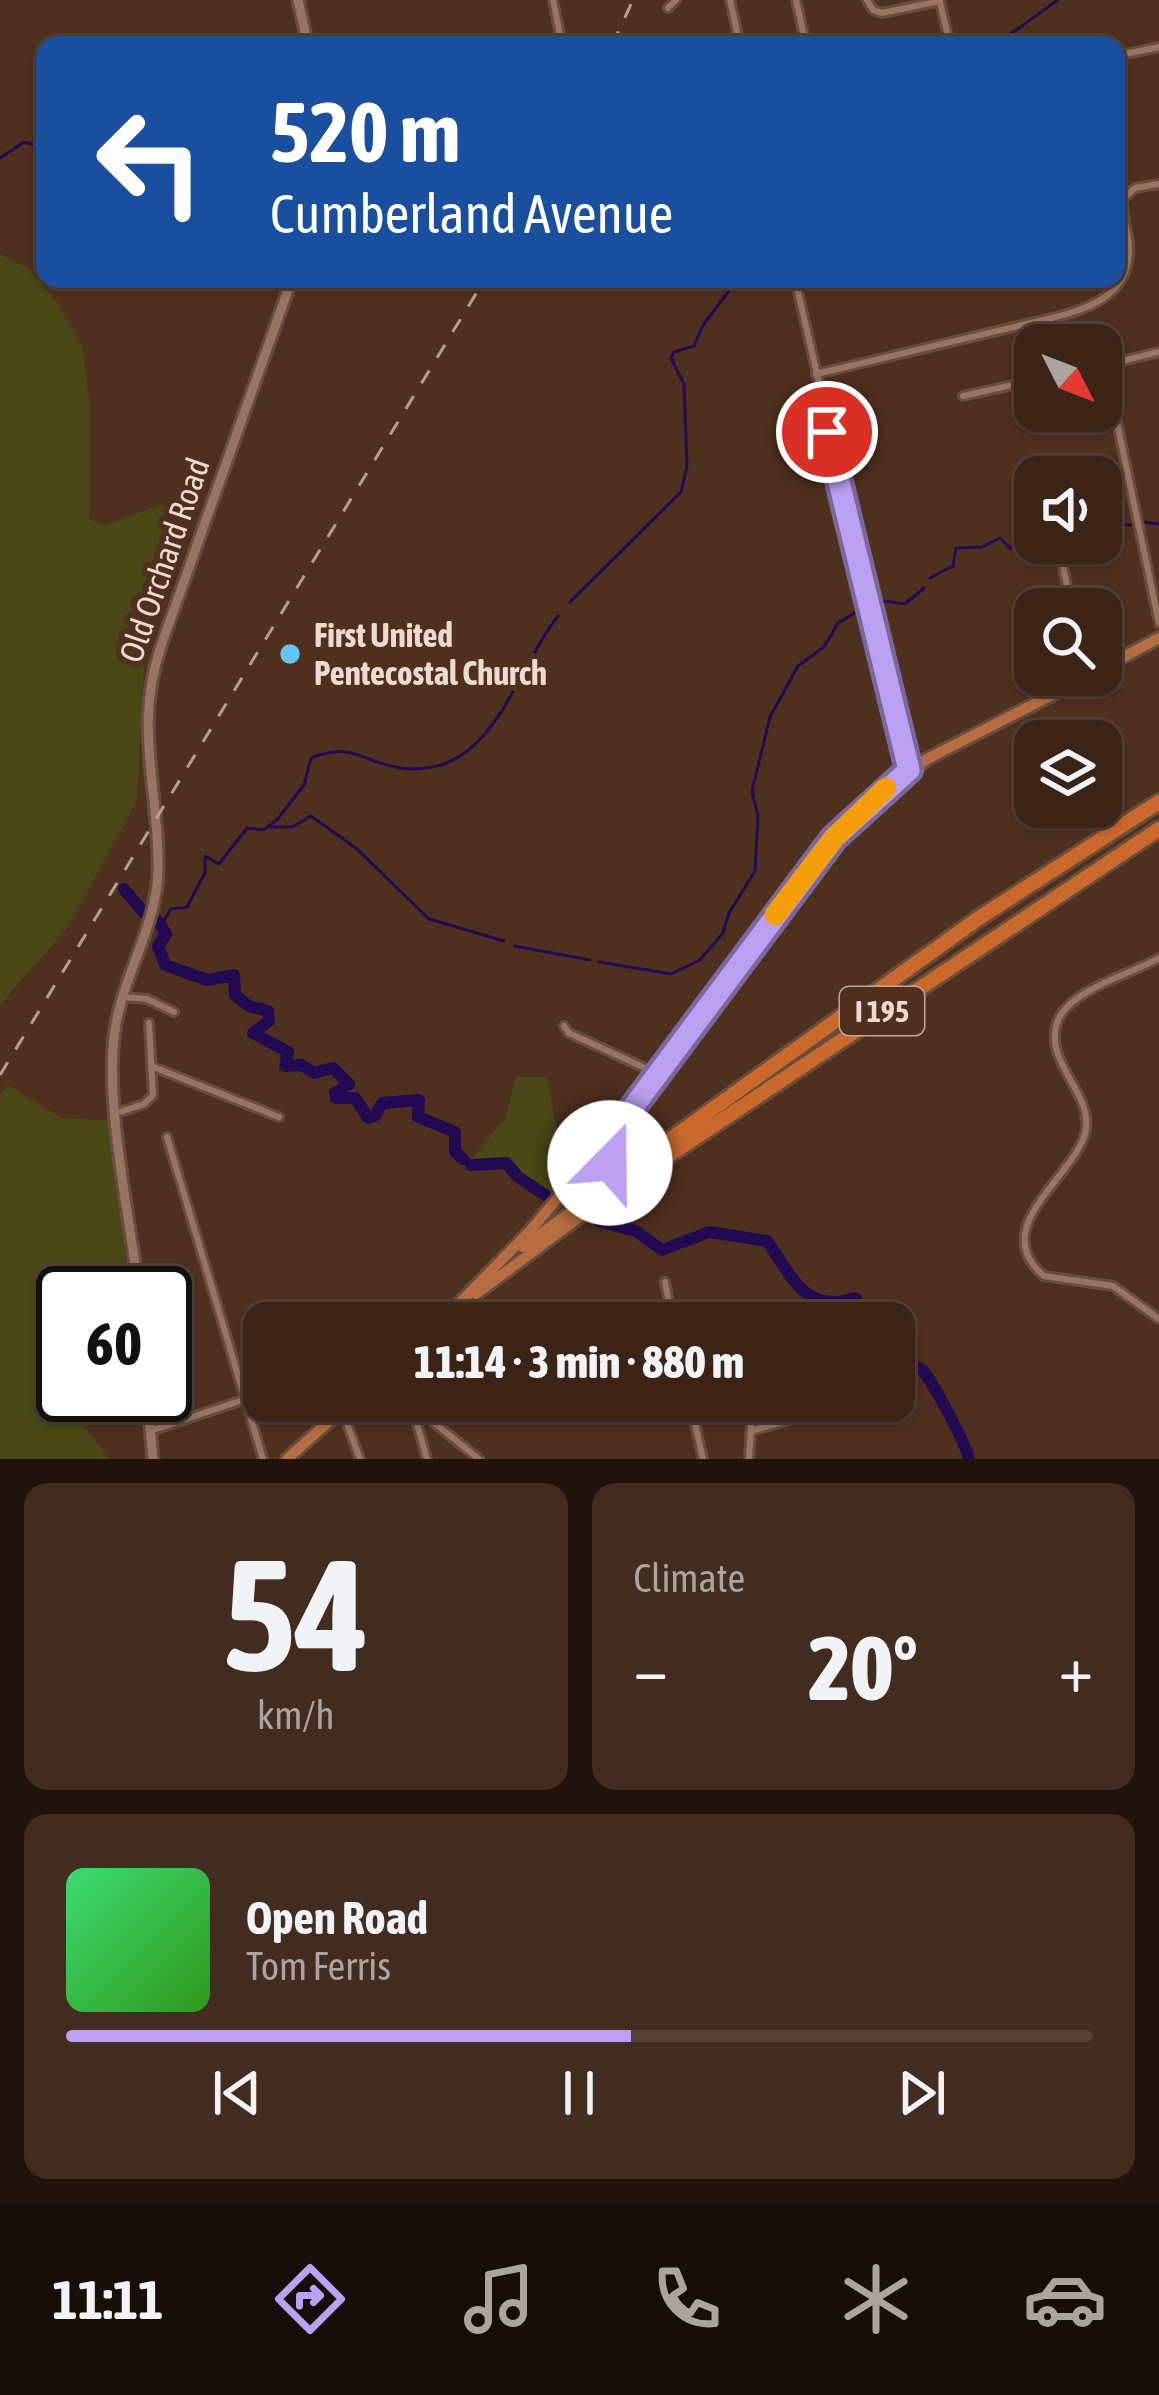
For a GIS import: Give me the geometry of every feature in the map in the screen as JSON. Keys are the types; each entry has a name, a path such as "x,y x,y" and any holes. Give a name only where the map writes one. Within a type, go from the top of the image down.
{"highway":[{"name":"I 195","path":"609,1189 998,905 1159,802"},
{"name":"I 195","path":"609,1189 1159,829"}],"main road":[{"path":"1122,658 1159,638"},
{"path":"466,1300 619,1126 834,838 909,770 1050,696"},
{"path":"464,1302 609,1189 619,1126"},
{"path":"593,1158 610,1163"},
{"path":"488,1276 609,1189"},
{"path":"286,1459 329,1422"}],"street":[{"path":"298,0 306,36"},
{"path":"553,0 560,36"},
{"path":"668,8 676,0"},
{"path":"730,0 738,36"},
{"path":"796,0 804,36"},
{"path":"867,0 874,11 940,1 948,36"},
{"path":"1125,54 1159,47"},
{"path":"1125,198 1129,191 1159,184"},
{"path":"1125,232 1125,267"},
{"name":"Old Orchard Road","path":"136,1266 113,1046 157,885 146,741 148,690 289,288"},
{"path":"797,288 909,770"},
{"path":"816,374 1097,305 1114,288"},
{"path":"1122,361 1159,352"},
{"path":"963,396 1014,385"},
{"path":"1118,432 1159,622"},
{"path":"1159,958 1077,999 1058,1020 1056,1047 1086,1127 1078,1147 1030,1216 1023,1239 1028,1258 1044,1276 1113,1286 1159,1319"},
{"path":"123,998 147,999 174,1012"},
{"path":"117,1113 150,1100 149,1023"},
{"path":"565,1026 569,1033 658,1074"},
{"path":"151,1066 279,1117"},
{"path":"167,1137 243,1392"},
{"path":"665,1282 669,1302"},
{"path":"150,1431 243,1400"},
{"path":"149,1422 153,1459"},
{"path":"252,1422 263,1459"},
{"path":"351,1422 360,1459"},
{"path":"417,1422 427,1459"},
{"path":"434,1422 479,1459"},
{"path":"695,1422 703,1459"},
{"path":"749,1422 749,1459"},
{"path":"751,1431 782,1422"}],"shaded area":[{"path":"0,254 29,269 36,277 36,288 45,288 58,303 83,348 89,399 89,519 105,525 160,505 190,520 144,667 137,801 67,928 0,1005"},
{"path":"516,1077 547,1077 559,1143 581,1161 553,1194 522,1173 511,1159 472,1159 506,1116"},
{"path":"7,1084 61,1118 112,1121 127,1266 36,1266 36,1422 81,1422 109,1459 0,1459 0,1095"}],"waterway":[{"path":"1008,36 1058,0"},
{"path":"0,158 24,142 36,145"},
{"path":"570,602 681,492 687,466 684,384 671,358 674,352 694,346 703,325 731,288"},
{"path":"1145,522 1159,524"},
{"path":"1126,525 1132,525"},
{"path":"930,578 953,566 956,548 982,547 1000,538 1010,548 1014,542"},
{"path":"873,605 883,601 905,604 924,588"},
{"path":"599,962 671,974 700,960 723,933 729,913 755,871 758,816 752,791 770,717 798,666 824,647 838,623 864,607"},
{"path":"161,925 171,909 187,907 205,873 205,856 219,864 247,828 263,830 277,820 304,785 311,758 348,752 401,768 432,767 458,757 497,718 558,616"},
{"path":"270,827 292,827 311,816 357,849 429,919 504,941"},
{"path":"124,889 144,913"},
{"path":"158,921 166,934 158,946 165,965 207,980 234,975 235,995 249,1006 268,1011 269,1021 253,1033 288,1052 285,1066 302,1065 314,1073 333,1068 349,1084 335,1093 336,1098 355,1098 368,1118 375,1116 382,1103 419,1100 418,1117 455,1132 455,1152 463,1159"},
{"path":"515,946 590,960"},
{"path":"471,1165 506,1163 545,1195"},
{"path":"599,1221 636,1231 662,1250 709,1232 767,1241 801,1289 823,1301 838,1302"},
{"path":"838,1302 855,1298 858,1302"},
{"path":"915,1366 926,1374 969,1459"}],"railway":[{"path":"616,36 633,0"},
{"path":"0,1075 480,288"}],"slow traffic":[{"path":"775,915 834,838 886,788"}],"place":[{"name":"First United Pentecostal Church","path":"290,654"}],"route":[{"path":"610,1163 619,1126 814,864 861,810 909,770 827,432"}]}
